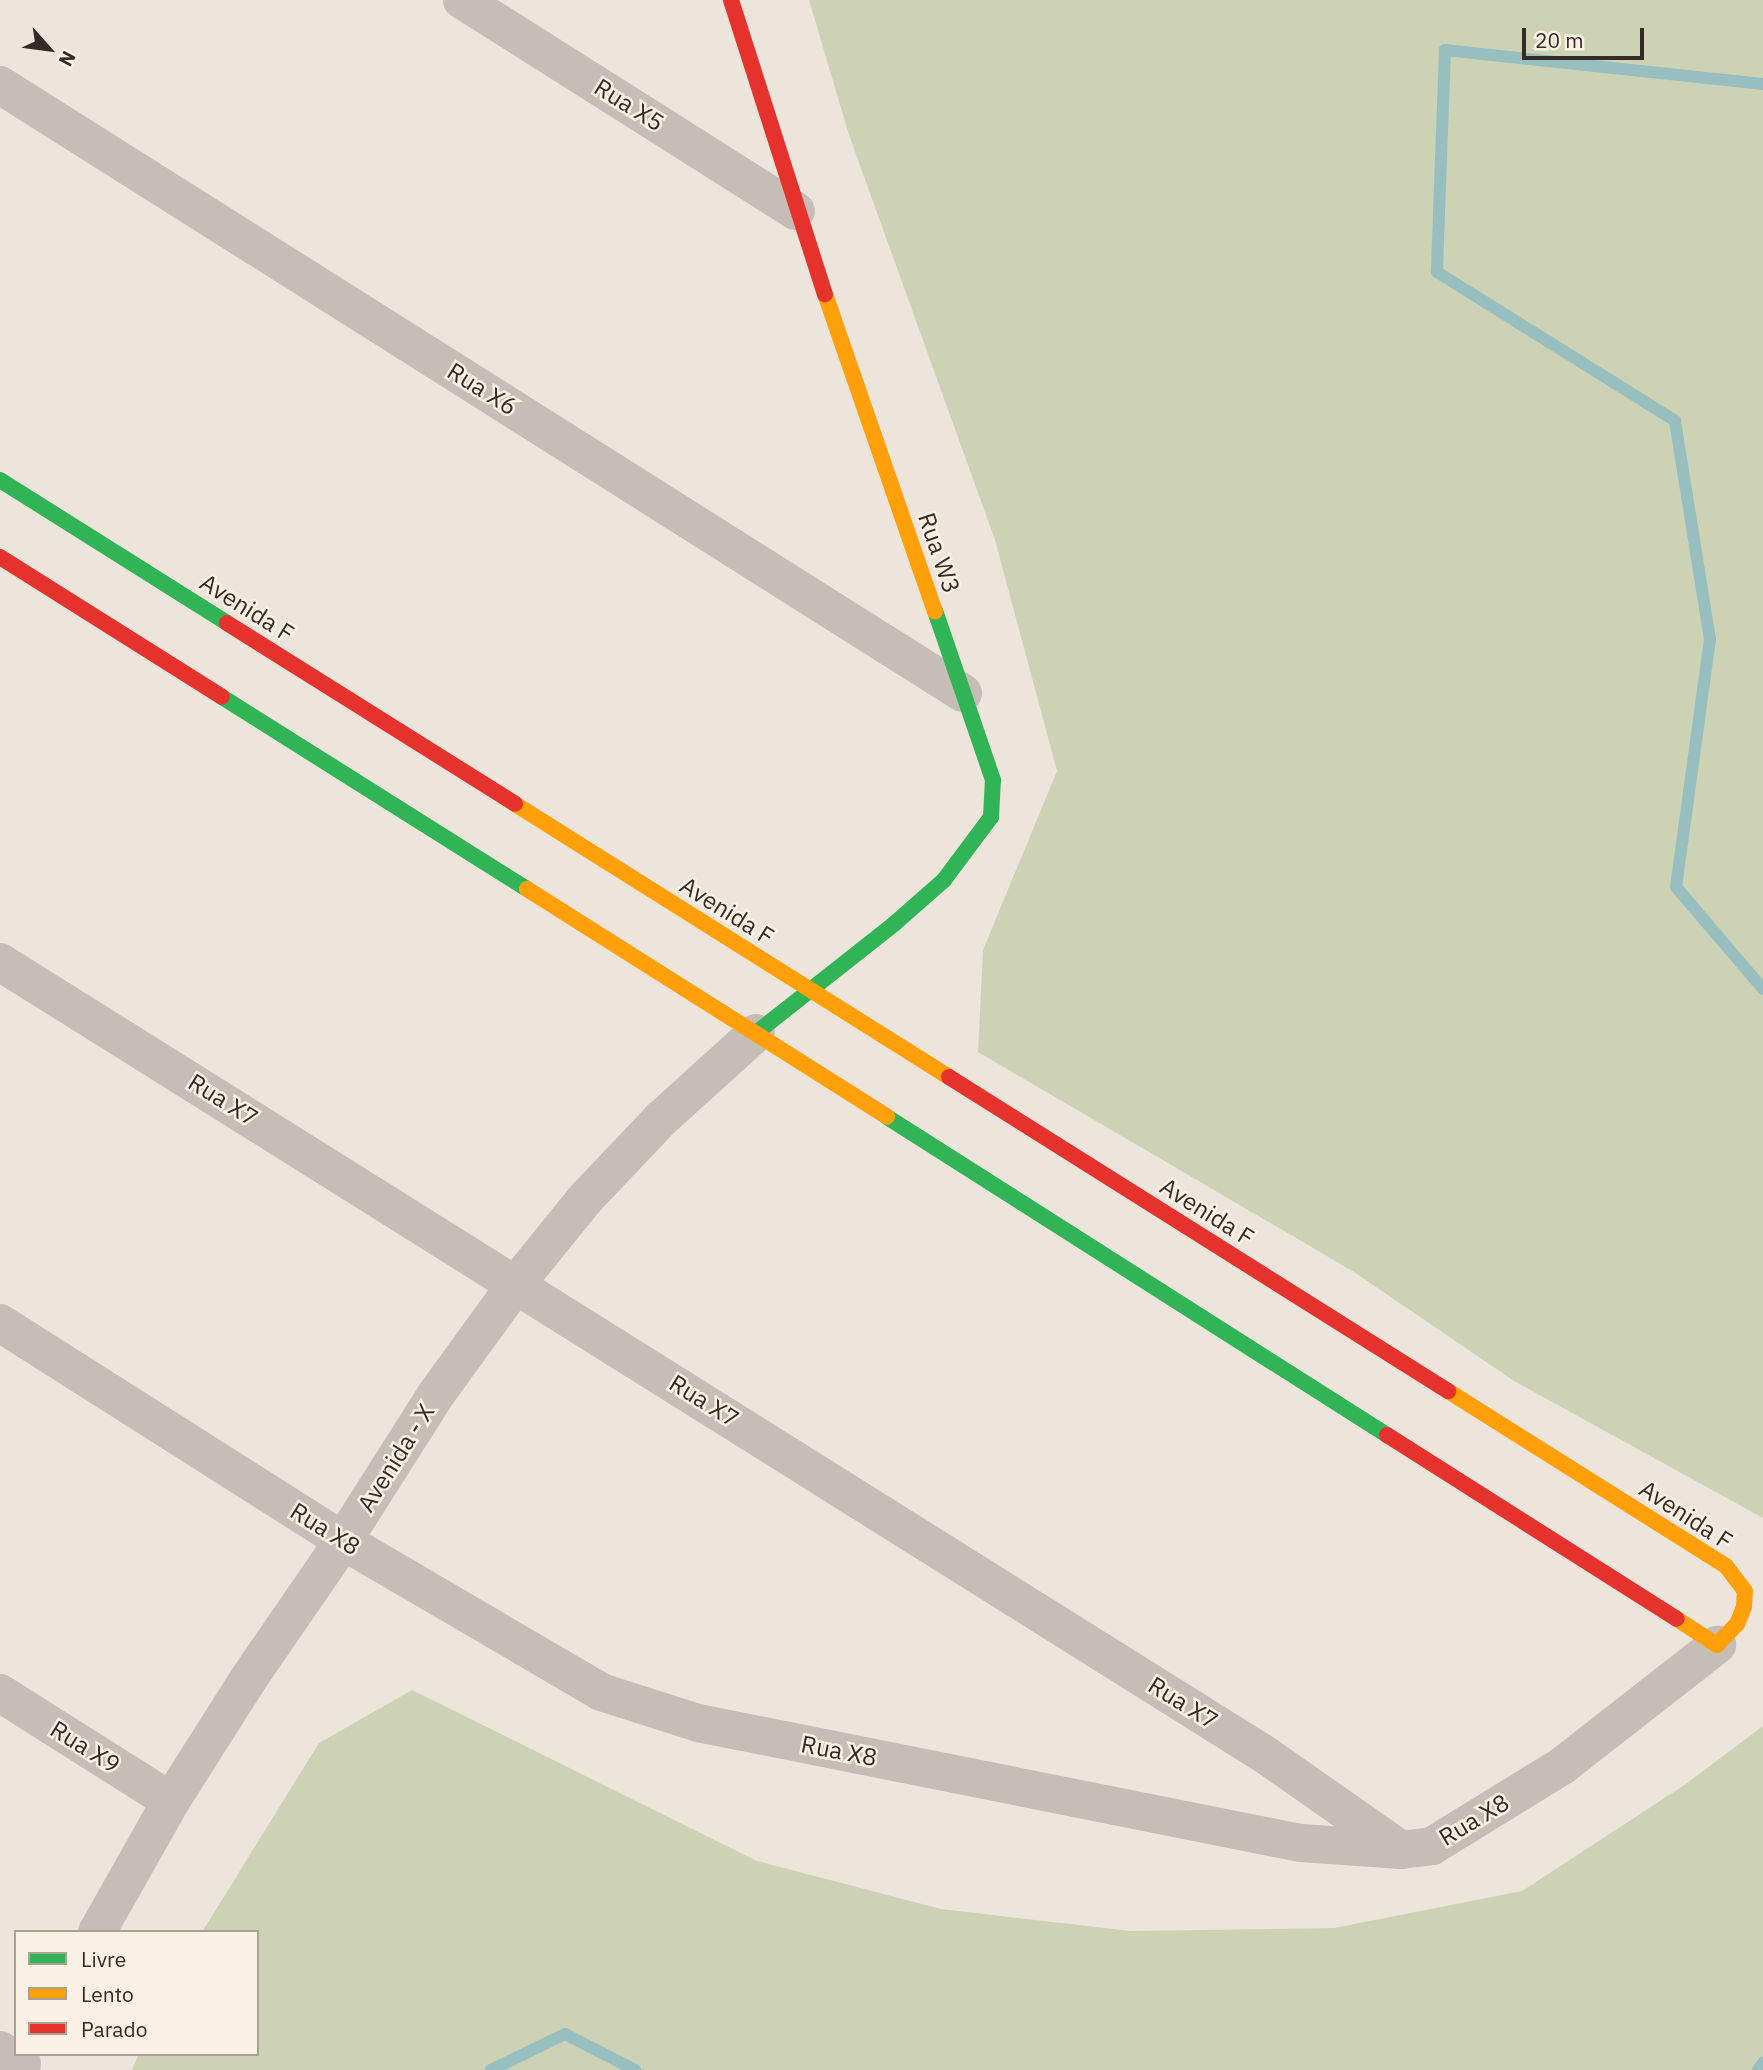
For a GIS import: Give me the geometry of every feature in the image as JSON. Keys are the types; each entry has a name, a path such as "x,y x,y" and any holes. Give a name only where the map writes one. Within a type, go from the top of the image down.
{"street":[{"name":"Rua X5","path":"462,0 796,211"},
{"name":"Rua W3","path":"731,0 796,211 993,780 991,817 944,880 811,991 756,1032"},
{"name":"Rua X6","path":"0,85 963,693"},
{"name":"Avenida F","path":"0,480 1726,1566 1745,1591 1744,1607 1737,1624 1717,1645"},
{"path":"0,556 756,1032 1717,1645"},
{"name":"Rua X7","path":"0,962 517,1283 1267,1756 1401,1850"},
{"name":"Avenida - X","path":"98,1930 171,1801 249,1678 344,1541 437,1394 517,1283 585,1199 661,1119 756,1032"},
{"name":"Rua X8","path":"0,1322 344,1541 601,1692 698,1723 1301,1843 1401,1850 1432,1846 1562,1766 1717,1645"},
{"name":"Rua X9","path":"0,1693 171,1801"}],"green space":[{"path":"809,0 1763,0 1763,1518 1514,1381 1354,1272 978,1052 983,950 1057,771 995,540 849,135"},
{"path":"412,1690 757,1861 941,1909 1131,1931 1334,1928 1522,1891 1686,1784 1763,1726 1763,2070 132,2070 138,2056 259,2056 259,1930 203,1930 319,1743"}],"waterway":[{"path":"1763,84 1445,50 1437,272 1675,421 1710,639 1676,887 1763,989"},
{"path":"491,2070 565,2034 635,2070"},
{"path":"1758,2070 1763,2063"}],"traffic: fast":[{"path":"0,480 227,623"},
{"path":"756,1033 894,924 944,880 991,817 993,780 935,611"},
{"path":"222,697 527,889"},
{"path":"887,1117 1387,1435"}],"traffic: slow":[{"path":"825,294 935,611"},
{"path":"515,804 949,1077"},
{"path":"527,889 887,1117"},
{"path":"1448,1391 1726,1566 1745,1591 1744,1607 1737,1624 1717,1645 1677,1619"}],"traffic: jam":[{"path":"731,0 825,294"},
{"path":"0,557 222,697"},
{"path":"227,623 515,804"},
{"path":"949,1077 1448,1391"},
{"path":"1387,1435 1677,1619"}]}
